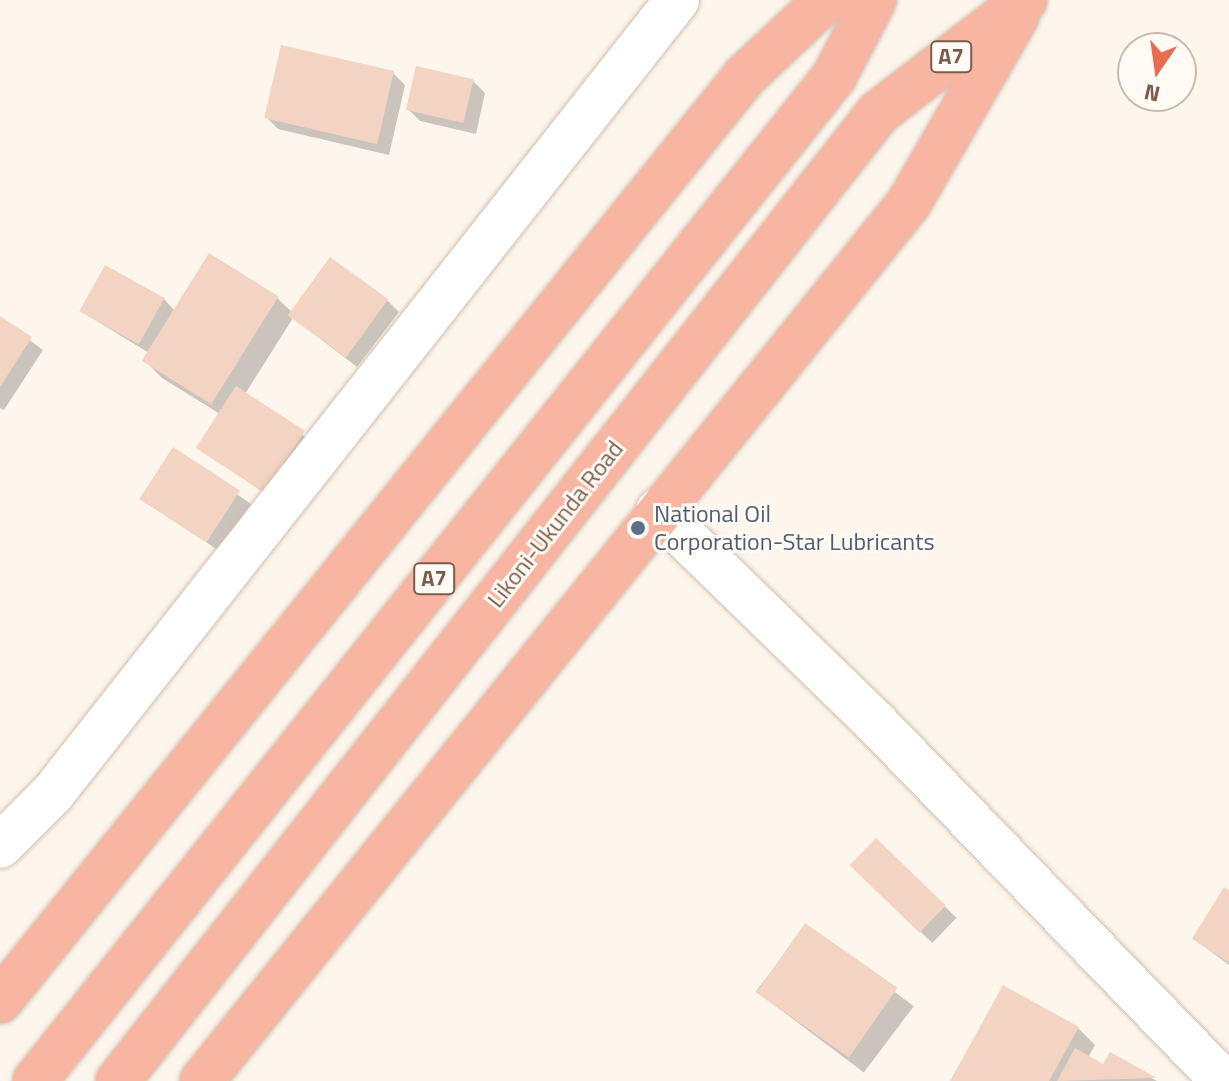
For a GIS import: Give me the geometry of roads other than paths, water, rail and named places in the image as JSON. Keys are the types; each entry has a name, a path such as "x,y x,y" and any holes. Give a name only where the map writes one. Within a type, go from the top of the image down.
{"highway":[{"path":"0,1001 745,76 826,0"},
{"name":"A7","path":"35,1081 834,77 874,0"},
{"path":"202,1081 909,203 1025,0"},
{"name":"Likoni-Ukunda Road","path":"118,1081 878,113 1025,0"}],"street":[{"path":"0,846 53,793 677,0"},
{"path":"658,511 876,723 1223,1081"}],"place":[{"name":"National Oil Corporation-Star Lubricants","path":"638,528"}]}
